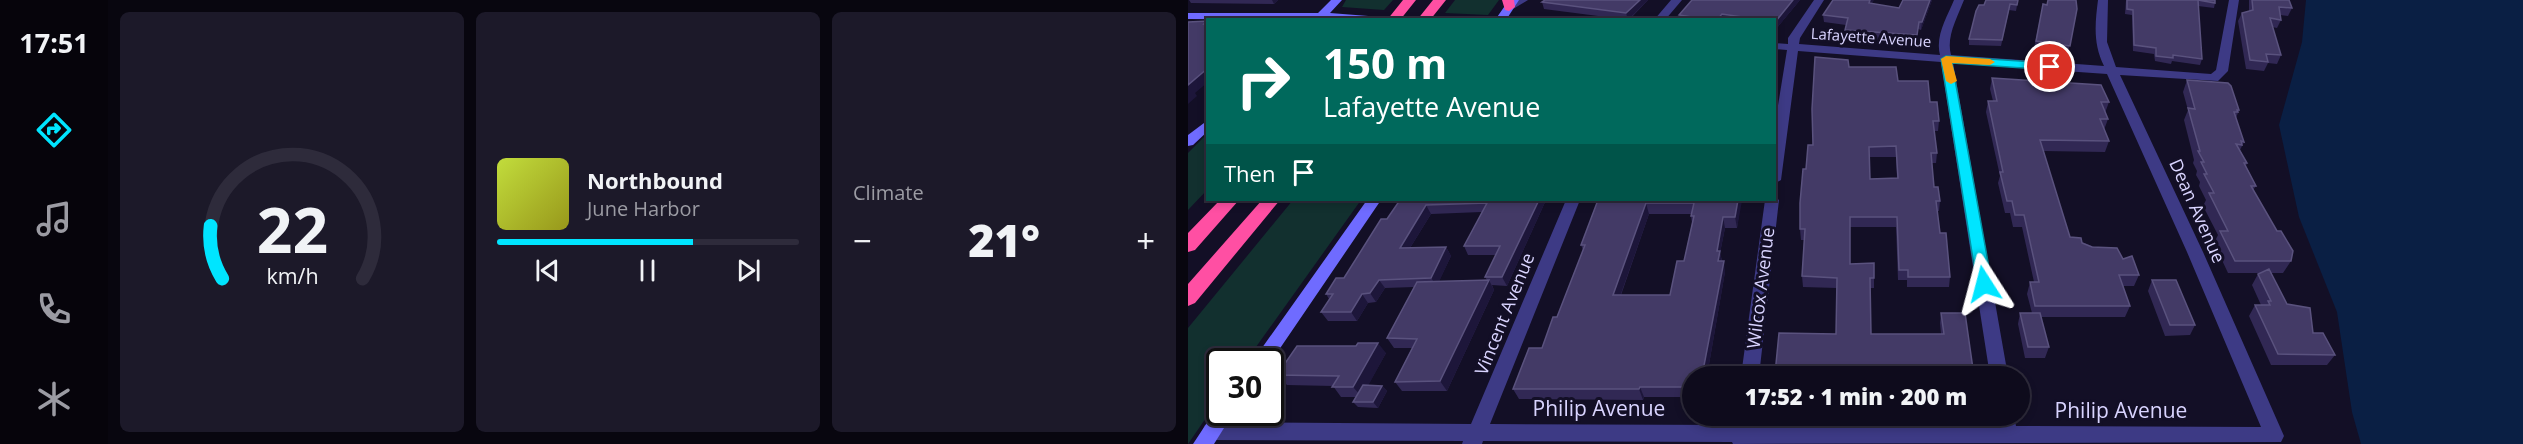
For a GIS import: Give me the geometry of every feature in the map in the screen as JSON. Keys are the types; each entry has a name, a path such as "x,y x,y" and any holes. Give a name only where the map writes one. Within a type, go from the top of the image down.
{"highway":[{"path":"1395,18 1410,0"},
{"path":"1425,18 1440,0"},
{"path":"1188,245 1229,201"},
{"path":"1188,298 1270,201"},
{"path":"1188,237 1216,215"}],"street":[{"path":"1319,18 1337,0"},
{"path":"1501,18 1510,2 1523,0"},
{"path":"1661,18 1677,0"},
{"path":"1776,165 1794,38 1819,0"},
{"path":"1959,0 1945,37 1943,49 1997,366"},
{"name":"Dean Avenue","path":"2103,0 2100,43 2102,55 2195,252 2274,436"},
{"name":"Lafayette Avenue","path":"1776,46 2216,77 2222,71 2234,0"},
{"path":"1188,16 1359,18"},
{"path":"1188,142 1206,126"},
{"path":"1271,348 1373,201"},
{"name":"Vincent Avenue","path":"1475,438 1574,201"},
{"name":"Wilcox Avenue","path":"1751,366 1772,201"},
{"name":"Philip Avenue","path":"1207,438 1475,438 1743,431 2008,431 2274,436"}],"green space":[{"path":"1346,0 1393,0 1384,10 1342,7"},
{"path":"1455,0 1499,0 1488,15 1445,13"},
{"path":"1206,135 1206,191 1188,210 1188,153"},
{"path":"1292,201 1360,201 1255,348 1206,348 1206,418 1188,444 1188,328"}],"water":[{"path":"2306,0 2523,0 2523,444 2361,444 2352,412 2337,312 2299,217 2279,125 2302,42"}],"building":[{"path":"1545,0 1640,0 1626,13 1542,2"},
{"path":"1692,0 1793,0 1776,21 1776,18 1749,18 1722,14 1719,18 1679,15"},
{"path":"1833,0 1870,0 1869,3 1899,8 1903,0 1930,0 1922,22 1919,22 1917,35 1845,30 1848,18 1823,15"},
{"path":"1986,0 2018,0 2017,5 2010,4 2002,40 1969,39 1976,11 1979,5 1984,5"},
{"path":"2048,0 2076,0 2077,9 2070,46 2036,41 2043,4 2047,5"},
{"path":"2127,0 2198,0 2202,59 2173,55 2173,58 2156,56 2156,48 2134,45 2133,10 2127,9"},
{"path":"2198,0 2215,0 2215,3"},
{"path":"2252,0 2289,0 2292,8 2279,7 2281,20 2270,18 2281,55 2266,54 2268,62 2250,60 2242,13 2253,10"},
{"path":"1206,21 1204,24 1206,24 1206,70 1188,85 1188,22"},
{"path":"1815,57 1848,60 1849,67 1896,67 1898,81 1928,81 1930,102 1937,102 1939,121 1933,121 1937,153 1931,153 1934,187 1938,187 1940,201 1936,201 1940,233 1946,233 1950,277 1908,277 1908,270 1899,270 1897,217 1850,217 1850,264 1874,263 1874,278 1870,278 1871,334 1944,334 1941,313 1965,313 1973,366 1776,366 1779,333 1836,334 1837,278 1802,276 1805,229 1800,229 1800,203 1808,145 1813,145 1812,109","holes":["1896,146 1898,178 1870,179 1869,147"]},
{"path":"1992,78 2101,85 2109,102 2101,102 2108,119 2100,119 2109,141 2040,140 2070,237 2081,238 2082,243 2092,247 2117,248 2123,259 2132,256 2139,275 2119,275 2130,306 2035,306 2030,282 2039,282 2024,215 2015,215 2012,201 2007,201 2000,172 2003,172 1988,101 1997,101"},
{"path":"2187,80 2228,83 2231,86 2239,110 2234,112 2244,142 2241,141 2242,145 2236,144 2256,186 2251,186 2277,231 2281,231 2293,251 2291,261 2235,261 2220,231 2228,231 2209,193 2214,193 2204,174 2207,174 2201,162 2204,162 2198,151 2200,151 2188,108 2195,109"},
{"path":"1399,201 1539,201 1502,277 1485,277 1500,246 1464,246 1487,203 1426,205 1400,248 1446,247 1431,278 1379,280 1370,293 1362,294 1351,312 1321,312 1333,294 1326,294 1336,278 1344,278 1381,219 1387,219"},
{"path":"1598,201 1738,201 1735,217 1723,217 1717,251 1720,251 1718,261 1724,261 1704,366 1682,366 1682,387 1513,389 1529,348 1542,348 1553,317 1557,317 1585,245 1581,245","holes":["1646,203 1694,203 1691,216 1694,216 1684,261 1677,261 1670,295 1613,295"]},
{"path":"2269,269 2287,304 2310,308 2313,333 2323,333 2335,355 2278,354 2255,305 2270,305 2268,301 2271,301 2258,274"},
{"path":"1489,280 1440,381 1395,382 1417,339 1387,338 1417,282"},
{"path":"2152,280 2176,280 2195,325 2170,325"},
{"path":"2020,313 2040,313 2049,347 2028,347"},
{"path":"1358,343 1378,343 1353,387 1332,387 1339,376 1284,375 1284,365 1297,346 1356,346"},
{"path":"1363,385 1382,386 1373,402 1353,402"}],"slow traffic":[{"path":"1951,81 1946,59 1990,62"}],"route":[{"path":"1984,284 1946,59 2050,67"}]}
